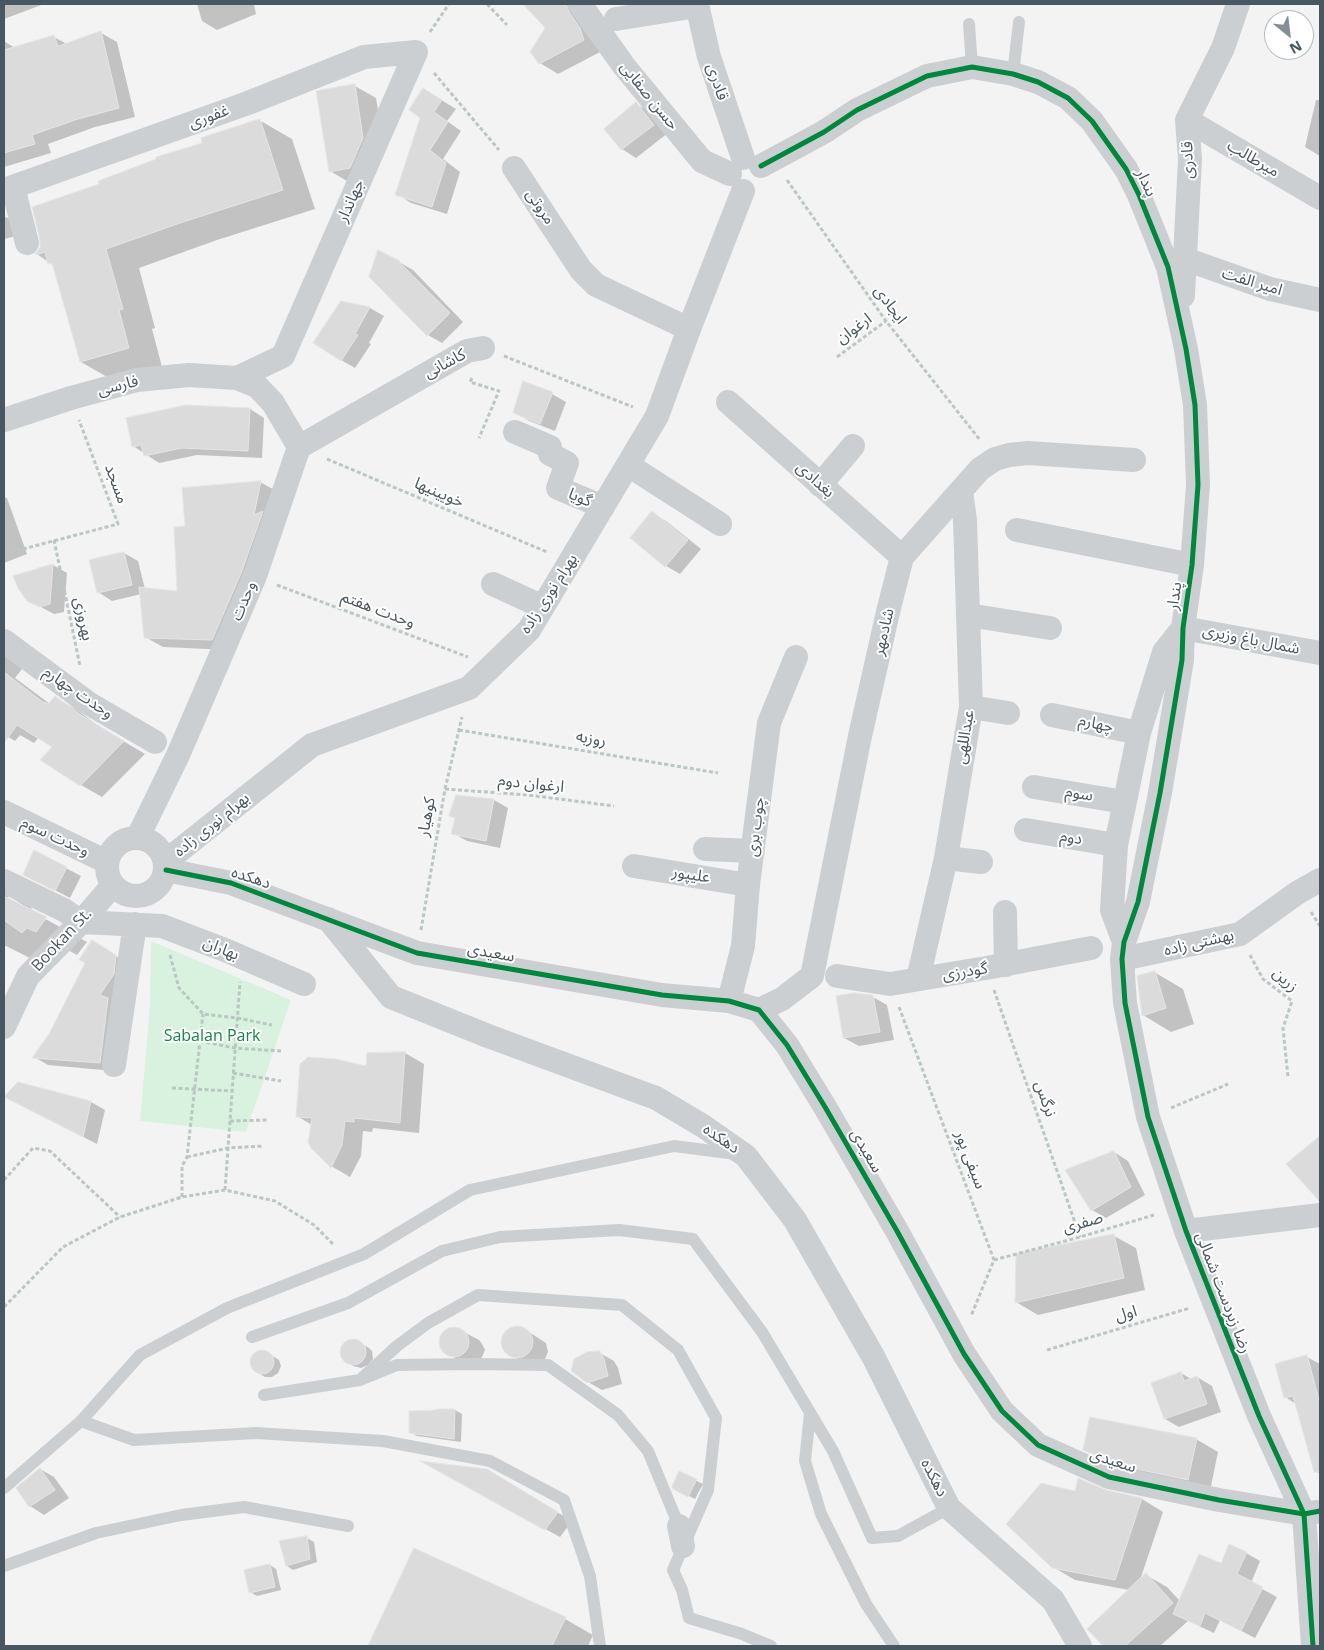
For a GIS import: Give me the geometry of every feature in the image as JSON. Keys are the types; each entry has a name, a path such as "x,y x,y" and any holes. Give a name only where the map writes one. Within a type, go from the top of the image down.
{"street":[{"name":"حسن صفایی","path":"580,4 624,66 702,161 750,170"},
{"name":"قادری","path":"1181,328 1190,159 1187,120 1223,48 1238,4"},
{"name":"قادری","path":"697,5 709,57 750,170"},
{"path":"616,19 697,5"},
{"name":"غفوری","path":"8,189 248,104 364,57 416,52"},
{"name":"جهاندار","path":"237,378 284,356 416,52"},
{"name":"پندار","path":"750,170 824,132 857,110 927,76 972,67 1013,74 1038,82 1068,98 1092,121 1126,169 1168,267 1196,405 1198,485 1192,565 1183,628 1182,660 1160,793 1138,902 1123,951"},
{"name":"میرطالب","path":"1187,120 1320,198"},
{"name":"مروتی","path":"514,168 581,270 596,285 689,329"},
{"name":"بهرام نوری زاده","path":"166,866 312,745 469,688 529,630 657,416 750,170"},
{"path":"8,189 27,242"},
{"name":"امیر الفت","path":"1185,260 1270,289 1320,300"},
{"name":"کاشانی","path":"299,447 467,351 483,348"},
{"name":"فارسی","path":"4,420 71,398 137,380 189,375 237,378"},
{"path":"237,378 257,386 273,404 299,447"},
{"name":"بغدادی","path":"728,402 902,557"},
{"name":"گویا","path":"515,432 550,447 550,454 566,463 558,488 603,507"},
{"path":"820,485 853,446"},
{"name":"وحدت","path":"138,838 178,755 255,576 299,447"},
{"name":"شادمهر","path":"759,1010 782,999 812,976 860,736 902,557 980,469 995,459 1009,454 1028,453 1134,460"},
{"path":"628,464 720,524"},
{"name":"عبداللهی","path":"918,979 946,858 971,706 965,520 961,491"},
{"path":"1017,530 1192,565"},
{"path":"493,584 543,607"},
{"path":"968,615 1050,628"},
{"path":"1123,951 1112,910 1116,845 1139,734 1164,652 1183,628"},
{"name":"شمال باغ وزیری","path":"1183,628 1320,653"},
{"name":"وحدت چهارم","path":"4,641 88,703 155,742"},
{"name":"چوب بری","path":"728,1001 737,974 743,946 748,885 769,723 796,657"},
{"path":"971,706 1008,713"},
{"name":"چهارم","path":"1052,715 1139,734"},
{"name":"سوم","path":"1034,787 1124,802"},
{"name":"وحدت سوم","path":"4,812 107,862"},
{"name":"دوم","path":"1026,830 1116,845"},
{"path":"138,838 148,840 156,845 162,853 166,866 160,885 145,895 127,895 113,885 107,870 107,862 114,847 122,842 138,838"},
{"path":"704,849 753,851"},
{"path":"946,858 981,862"},
{"name":"دهکده","path":"166,866 231,883 327,918 392,997 488,1036 656,1098 703,1126 746,1156 800,1228 874,1358 949,1508 1053,1600 1080,1646"},
{"name":"علیپور","path":"634,866 748,885"},
{"name":"بهشتی زاده","path":"1123,951 1240,934 1298,893 1320,880"},
{"path":"4,881 64,910 81,922"},
{"name":"Bookan St.","path":"4,1027 28,976 81,922 113,885"},
{"path":"996,967 1006,912"},
{"name":"سعیدی","path":"327,918 417,953 662,995 728,1001 759,1010 787,1045 826,1107 959,1344 1002,1411 1038,1445 1109,1477 1219,1500 1312,1513"},
{"name":"بهاران","path":"81,922 162,926 304,984"},
{"path":"114,1065 134,924"},
{"name":"گودرزی","path":"837,976 890,984 996,967 1091,948"},
{"name":"رضا زبردست شمالی","path":"1123,951 1125,1003 1148,1117 1186,1231 1258,1416 1312,1513 1313,1646"},
{"path":"1186,1231 1320,1215"}],"lane":[{"path":"1013,74 1020,22"},
{"path":"969,24 972,67"},
{"path":"4,1488 81,1421 140,1355 227,1308 364,1254 470,1190 674,1146 746,1156"},
{"path":"252,1337 348,1303 442,1251 500,1236 619,1230 693,1240 762,1332 833,1451 872,1538 898,1536 949,1508"},
{"path":"360,1380 397,1346 428,1323 478,1295 622,1305 678,1350 716,1418 708,1490 681,1536 673,1570 682,1590 689,1618 742,1634 771,1646"},
{"path":"264,1395 360,1380 397,1365 548,1365 618,1415 648,1451 681,1536"},
{"path":"810,1413 805,1461 821,1514 866,1604 894,1646"},
{"path":"81,1421 134,1440 256,1434 383,1441 490,1461 564,1500 590,1576 600,1646"},
{"path":"4,1566 96,1533 181,1515 235,1508 244,1507 348,1526"}],"path":[{"path":"449,4 416,52 514,168"},
{"path":"487,4 507,25"},
{"path":"479,438 499,391 470,382 483,348"},
{"path":"162,926 179,988 203,1014 272,1025"},
{"path":"225,1190 241,957"},
{"path":"182,1197 182,1166 187,1157 203,1014"},
{"path":"200,1041 235,1048 281,1051"},
{"path":"233,1073 281,1081"},
{"path":"1148,1117 1228,1084"},
{"path":"172,1088 232,1091"},
{"path":"230,1121 269,1120"},
{"path":"187,1157 228,1148 264,1146"},
{"path":"4,1180 33,1148 50,1151 120,1217"},
{"path":"4,1307 63,1247 120,1217 182,1197 225,1190 274,1201 314,1225 348,1260"},
{"path":"959,1344 994,1260"}],"green space":[{"name":"Sabalan Park","path":"151,941 291,1000 246,1132 140,1121 150,1005"}],"building":[{"path":"523,4 566,4 580,28 584,40 539,64 530,52 545,28"},
{"path":"101,31 119,108 78,119 32,135 35,144 4,153 4,50 54,35 58,46"},
{"path":"355,84 363,138 350,168 329,172 316,91"},
{"path":"423,88 442,100 434,112 448,122 430,150 446,163 432,207 395,195 420,118 409,110"},
{"path":"636,102 654,125 621,150 604,129"},
{"path":"260,119 283,190 106,249 123,309 119,310 129,348 80,362 52,263 48,264 45,252 35,255 40,247 40,240 32,207 99,184 98,181 156,159 156,157 202,143 201,138"},
{"path":"378,250 400,261 450,313 427,336 369,277"},
{"path":"341,301 370,307 355,334 358,335 341,361 313,343"},
{"path":"523,381 553,392 540,424 513,413"},
{"path":"186,405 250,408 248,451 182,448 144,456 141,445 132,447 126,418"},
{"path":"261,481 254,515 263,511 242,571 212,640 144,638 139,587 177,591 174,527 185,526 182,488"},
{"path":"652,511 688,540 665,567 630,538"},
{"path":"124,552 132,585 97,593 89,560"},
{"path":"53,564 50,604 39,607 27,601 18,588 13,576"},
{"path":"4,672 44,703 48,704 55,696 81,715 124,741 80,786 40,760 52,747 17,725 4,743"},
{"path":"456,795 494,799 486,841 451,834 455,818 449,816"},
{"path":"34,850 67,867 55,891 23,875"},
{"path":"4,896 47,917 36,932 27,928 22,933 4,920"},
{"path":"92,940 116,955 114,974 100,995 108,998 100,1063 32,1058 49,1034 85,963 79,960"},
{"path":"1155,971 1166,1008 1142,1016 1137,976"},
{"path":"854,993 873,995 880,1032 843,1038 836,996"},
{"path":"405,1052 400,1123 354,1118 354,1122 345,1121 342,1145 331,1168 311,1148 308,1142 312,1118 296,1117 300,1064 308,1057 336,1059 366,1066 367,1053"},
{"path":"18,1082 91,1101 83,1137 4,1097"},
{"path":"1320,1136 1320,1202 1286,1164"},
{"path":"1114,1151 1131,1187 1091,1211 1065,1170"},
{"path":"1114,1234 1124,1278 1015,1303 1016,1254"},
{"path":"517,1326 523,1327 528,1331 532,1336 532,1348 528,1353 523,1357 517,1358 511,1357 506,1353 502,1348 501,1342 502,1336 506,1331 511,1327"},
{"path":"454,1327 465,1331 469,1342 465,1353 454,1357 443,1353 439,1342 443,1331"},
{"path":"353,1339 362,1343 366,1352 362,1361 353,1365 344,1361 340,1352 344,1343"},
{"path":"262,1350 271,1353 274,1362 271,1371 262,1374 253,1371 250,1362 253,1353"},
{"path":"600,1351 608,1376 587,1383 571,1371 574,1359 587,1352"},
{"path":"1307,1355 1320,1404 1320,1472 1314,1472 1293,1396 1284,1398 1275,1364"},
{"path":"1181,1372 1184,1381 1197,1376 1207,1404 1164,1419 1151,1383"},
{"path":"455,1409 454,1439 409,1433 409,1411"},
{"path":"1090,1417 1197,1438 1188,1480 1113,1464 1083,1450"},
{"path":"420,1461 487,1469 558,1512 545,1530"},
{"path":"40,1468 55,1490 29,1507 16,1488"},
{"path":"679,1471 697,1479 688,1497 672,1487"},
{"path":"1078,1478 1106,1490 1142,1498 1115,1580 1052,1568 1006,1524 1041,1483 1075,1491"},
{"path":"307,1536 310,1559 286,1566 279,1541"},
{"path":"1229,1544 1247,1552 1237,1574 1263,1587 1241,1631 1205,1613 1200,1626 1173,1614 1199,1554 1221,1563"},
{"path":"414,1548 566,1617 552,1646 368,1646"},
{"path":"270,1564 275,1587 249,1593 244,1570"},
{"path":"1146,1573 1173,1603 1125,1646 1103,1646 1087,1629"}],"cycle path":[{"path":"761,166 824,132 857,110 927,76 972,67 1013,74 1038,82 1068,98 1092,121 1126,169 1139,195 1168,267 1186,349 1195,405 1198,485 1192,565 1183,628 1182,660 1160,793 1138,902 1124,942 1122,959 1125,1003 1148,1117 1186,1231 1259,1416 1304,1514 1313,1646"},
{"path":"166,870 231,883 417,953 662,995 729,1001 759,1010 787,1045 825,1107 897,1231 964,1354 1002,1411 1038,1445 1109,1477 1219,1500 1304,1514 1320,1511"}]}
